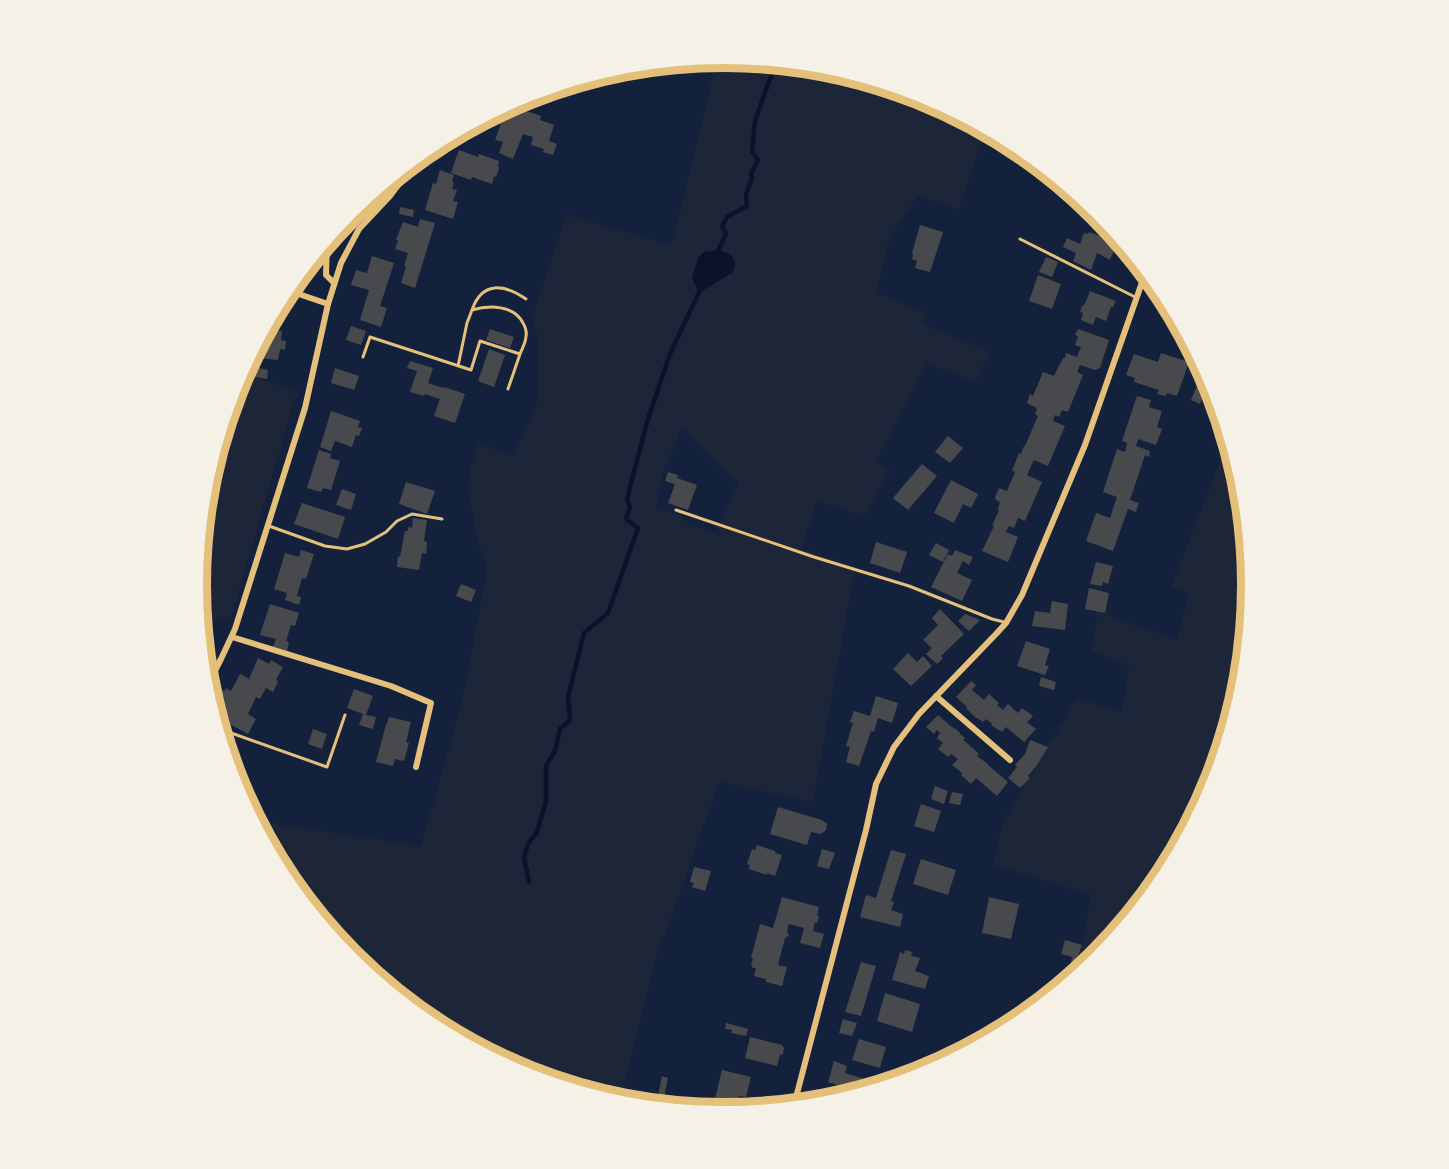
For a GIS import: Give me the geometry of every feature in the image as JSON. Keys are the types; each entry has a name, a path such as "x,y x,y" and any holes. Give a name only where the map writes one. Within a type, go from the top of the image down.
{"street":[{"path":"215,671 235,629 268,525 304,408 334,284 359,229 400,182"},
{"path":"327,255 326,275 334,284"},
{"path":"796,1096 876,784 894,747 908,726 1006,623 1022,595 1084,445 1143,281"},
{"path":"297,294 328,304"},
{"path":"232,637 391,686 432,703 416,767"},
{"path":"936,696 1010,760"}],"lane":[{"path":"1020,239 1137,298"},
{"path":"676,510 909,586 1006,623"},
{"path":"268,525 325,546 347,549 365,544 411,514 442,519"},
{"path":"229,732 327,767 345,715"}],"path":[{"path":"458,366 467,322 476,299 482,292 492,288 502,288 526,299"},
{"path":"472,310 498,307 513,312 521,319 525,327 527,336 508,389"},
{"path":"363,357 370,337 471,370 480,341 520,354"}],"shaded area":[{"path":"715,68 758,69 825,77 891,95 922,107 983,137 959,210 918,195 889,238 877,293 926,312 922,324 990,352 975,382 927,364 876,461 889,472 864,516 817,501 801,549 855,567 813,802 719,782 657,953 623,1092 558,1074 496,1048 466,1032 410,995 359,950 314,899 266,822 421,846 462,702 487,570 477,537 468,489 471,466 478,444 513,455 537,405 539,342 532,317 566,215 670,245 679,218","holes":["682,427 739,484 716,528 720,535 689,524 681,516 656,508 663,473"]},
{"path":"719,250 733,258 735,267 733,272 699,293 692,278 698,258 704,252"},
{"path":"252,376 297,391 231,618 213,617 209,614 207,584 213,512 225,451"},
{"path":"1224,451 1237,517 1242,584 1237,652 1224,718 1202,782 1172,843 1135,899 1080,960 1091,895 993,865 1004,820 1077,698 1122,712 1129,665 1091,652 1097,612 1177,640 1189,594 1171,587"}],"building":[{"path":"522,109 541,116 540,120 554,125 549,141 557,144 553,155 531,145 533,137 523,134 513,159 499,153 503,142 495,140 502,120 505,117"},
{"path":"459,150 499,161 499,168 492,184 451,173"},
{"path":"440,170 454,175 452,189 457,190 453,201 458,202 453,219 425,210 433,183 436,184"},
{"path":"400,207 414,210 413,217 399,214"},
{"path":"420,219 435,223 415,288 401,283 408,253 395,249 403,222 418,227"},
{"path":"920,225 943,232 930,272 915,268 917,261 912,259"},
{"path":"1089,232 1106,238 1104,241 1116,247 1110,260 1097,253 1091,270 1073,261 1076,253 1063,247 1067,238 1080,244 1084,233"},
{"path":"372,256 394,263 380,306 387,308 381,327 360,320 369,290 351,285 356,270 367,273"},
{"path":"1046,257 1058,262 1052,277 1039,272"},
{"path":"1038,275 1061,284 1052,309 1029,301"},
{"path":"1090,291 1116,301 1106,321 1096,317 1093,325 1081,320 1083,313 1080,312"},
{"path":"351,326 366,331 361,345 346,340"},
{"path":"490,329 514,337 510,348 486,340"},
{"path":"1078,329 1109,340 1100,368 1095,370 1080,365 1077,372 1083,375 1068,412 1062,410 1059,417 1055,415 1053,421 1065,426 1048,466 1034,460 1027,475 1042,482 1025,521 1018,518 1014,528 1009,526 1006,532 1018,537 1008,562 982,551 999,510 1000,502 995,497 999,488 1007,491 1015,472 1012,470 1019,453 1021,454 1038,416 1035,414 1037,408 1027,403 1030,394 1033,396 1043,372 1054,376 1066,353 1077,357 1081,347 1075,345 1078,336 1075,335"},
{"path":"275,330 282,331 281,340 286,341 285,350 280,349 278,360 260,358"},
{"path":"489,349 505,355 494,387 478,381"},
{"path":"1161,353 1189,362 1177,396 1167,393 1166,396 1157,394 1159,390 1134,382 1135,378 1126,375 1134,354 1158,362"},
{"path":"410,361 433,368 428,383 465,394 455,423 434,416 440,399 410,392 417,371 407,368"},
{"path":"256,367 268,370 267,379 252,376"},
{"path":"335,368 359,376 354,390 331,383"},
{"path":"1199,381 1204,393 1200,404 1191,400"},
{"path":"1137,396 1151,400 1149,407 1162,411 1157,427 1162,429 1156,445 1138,439 1136,446 1150,451 1149,457 1145,455 1130,500 1139,503 1136,512 1128,509 1113,551 1086,541 1096,513 1110,518 1117,497 1103,492 1117,449 1125,452 1127,443 1122,441"},
{"path":"331,411 360,421 358,427 362,428 359,436 356,435 352,447 335,441 331,451 320,447"},
{"path":"948,436 963,448 950,463 935,452"},
{"path":"319,450 331,454 330,458 340,461 331,490 323,488 321,492 307,488"},
{"path":"922,464 937,476 908,510 893,498"},
{"path":"668,472 697,485 688,510 668,503 675,484 665,481"},
{"path":"951,480 978,494 971,508 963,504 954,523 934,513"},
{"path":"406,482 435,491 427,514 399,504"},
{"path":"342,489 356,494 351,510 336,505"},
{"path":"302,503 345,517 338,539 294,524"},
{"path":"413,518 427,520 424,541 427,542 426,554 422,553 419,570 397,567 405,531 408,531 408,527 412,528"},
{"path":"876,542 907,552 900,573 870,563"},
{"path":"936,543 949,550 943,562 929,555"},
{"path":"301,550 314,554 306,579 302,578 297,596 301,597 299,605 285,600 287,593 274,589 285,553 299,557"},
{"path":"955,550 973,557 969,565 963,561 957,573 972,580 962,601 931,587 948,554 952,556"},
{"path":"1096,562 1113,566 1108,584 1103,582 1102,586 1090,584"},
{"path":"461,584 476,590 471,602 456,596"},
{"path":"1089,588 1109,593 1105,613 1085,609"},
{"path":"1052,601 1068,604 1065,630 1032,626 1035,611 1050,613"},
{"path":"270,604 299,613 295,626 291,625 286,641 289,642 287,651 273,647 276,639 260,635"},
{"path":"940,609 964,634 941,656 943,658 937,664 926,654 932,648 923,640 938,625 932,618"},
{"path":"965,614 980,620 969,631 958,621"},
{"path":"1026,641 1050,649 1045,665 1049,666 1045,675 1017,666"},
{"path":"908,653 917,662 923,656 932,666 911,686 893,669"},
{"path":"258,658 269,664 271,660 283,667 273,692 266,688 260,699 256,697 248,714 256,719 248,734 228,723 227,725 219,695 226,688 231,691 240,674 249,679"},
{"path":"1041,677 1056,682 1054,690 1039,686"},
{"path":"971,681 976,685 972,690 984,700 989,694 1003,710 1008,704 1018,713 1022,708 1033,716 1027,722 1036,729 1024,742 1006,727 1002,732 986,719 983,722 976,718 956,697"},
{"path":"354,689 373,696 366,715 376,717 373,729 359,725 363,714 347,708"},
{"path":"876,696 898,703 892,723 878,718 859,766 846,762 850,747 846,746 854,711 870,716"},
{"path":"938,715 965,738 963,740 979,754 977,756 1008,782 997,796 976,778 971,784 952,765 958,759 951,754 948,757 938,749 943,743 937,738 940,733 937,730 934,734 926,727"},
{"path":"389,717 411,722 404,761 395,759 393,766 376,762"},
{"path":"313,729 327,734 322,749 308,744"},
{"path":"1030,740 1048,747 1028,776 1030,778 1020,788 1008,778 1017,767 1015,765 1025,754"},
{"path":"935,786 948,791 944,804 931,799"},
{"path":"952,792 963,794 960,805 949,803"},
{"path":"921,804 941,811 934,832 914,826"},
{"path":"778,807 822,820 827,824 826,830 821,834 811,832 807,845 770,834"},
{"path":"757,845 782,855 775,876 749,869 750,865 747,864 752,849 755,850"},
{"path":"822,849 835,853 829,869 817,866"},
{"path":"891,850 906,854 891,901 894,902 891,910 903,914 900,927 860,917 866,895 876,898"},
{"path":"921,859 956,870 948,895 913,884"},
{"path":"694,867 711,871 705,891 692,887 694,883 690,882"},
{"path":"782,897 819,907 817,915 819,916 813,931 824,934 820,948 800,943 804,928 789,924 787,931 789,936 785,938 778,965 787,967 782,986 754,976 756,968 751,965 753,958 751,958 760,924 773,928"},
{"path":"989,897 1019,904 1011,939 982,933"},
{"path":"1065,940 1082,945 1075,964 1071,962 1072,957 1061,954"},
{"path":"905,950 912,952 911,956 920,958 915,971 929,976 925,989 892,980 900,952 904,954"},
{"path":"861,962 876,966 861,1016 845,1012"},
{"path":"885,993 920,1004 912,1032 877,1021"},
{"path":"843,1019 857,1023 852,1036 839,1033"},
{"path":"726,1023 748,1029 746,1036 731,1033 732,1030 725,1029"},
{"path":"750,1037 782,1045 783,1054 780,1055 777,1066 745,1058"},
{"path":"859,1039 886,1047 880,1068 852,1060"},
{"path":"834,1061 847,1066 845,1073 869,1081 844,1087 828,1082"},
{"path":"722,1070 751,1077 746,1097 739,1096 738,1101 714,1101"},
{"path":"662,1076 668,1078 664,1098 658,1097"}],"waterway":[{"path":"717,253 726,234 722,227 727,217 747,206 746,195 752,178 751,173 758,160 752,151 755,121 773,70"},
{"path":"529,882 524,858 528,844 537,832 546,801 546,766 555,751 560,729 570,720 568,697 584,633 608,613 638,528 626,519 630,507 627,500 630,487 648,419 670,354 701,288"}]}
